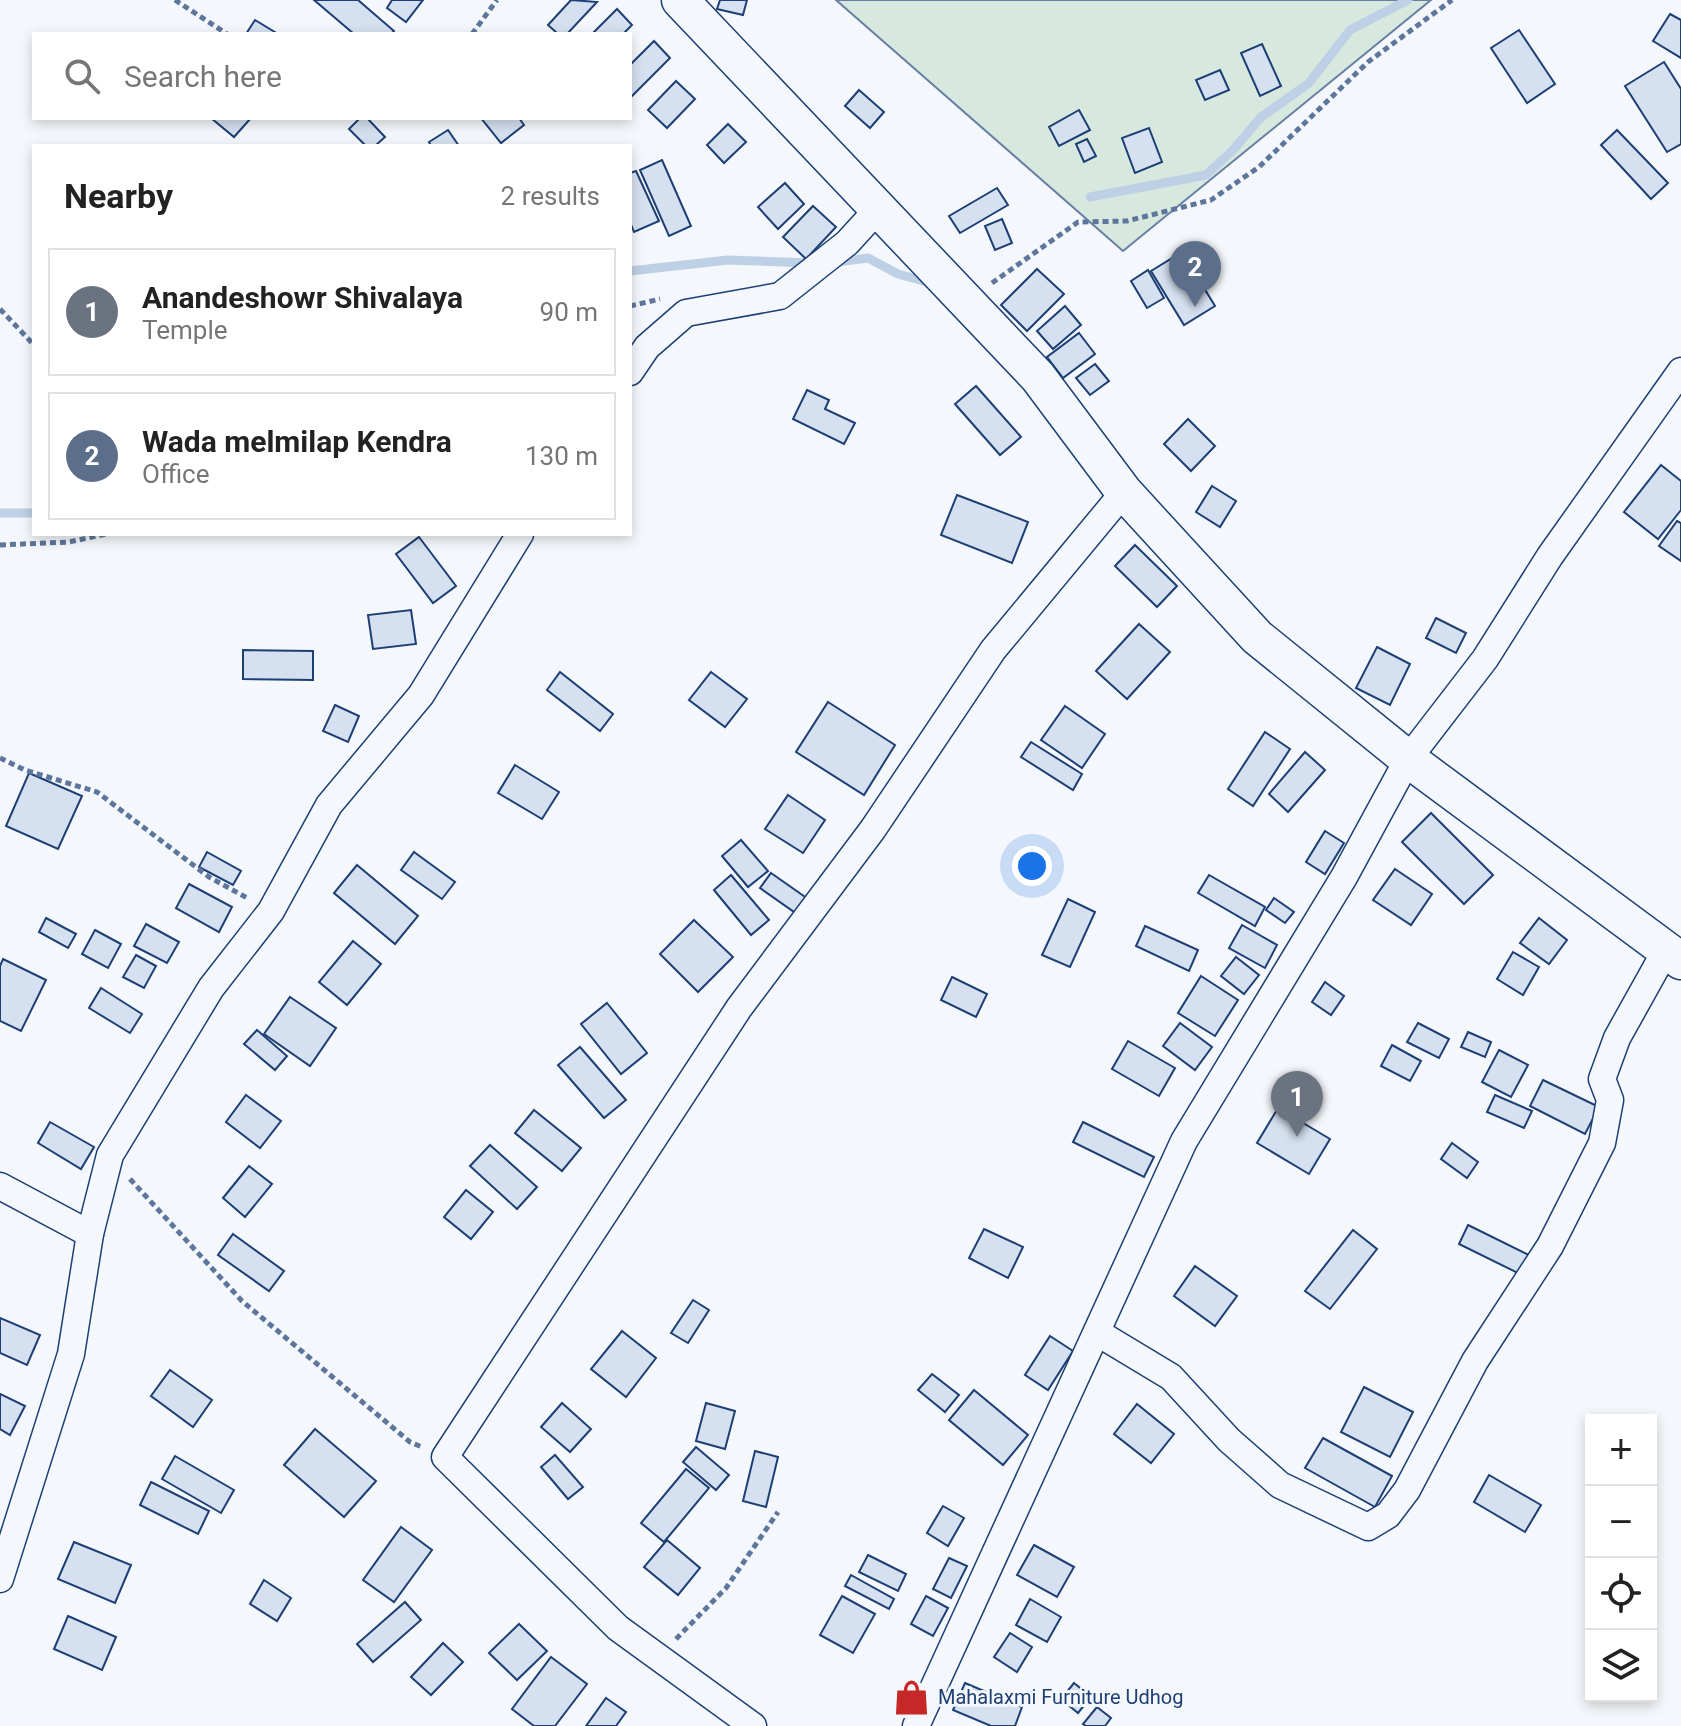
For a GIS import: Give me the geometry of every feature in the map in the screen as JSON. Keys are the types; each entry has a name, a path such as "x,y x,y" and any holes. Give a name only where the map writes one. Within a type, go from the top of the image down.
{"main road":[{"path":"680,0 1038,377 1124,492 1257,637 1408,759 1674,955"}],"street":[{"path":"632,369 647,347 686,313 780,296 847,243 879,208"},
{"path":"916,1726 1184,1141 1344,877 1408,759 1485,659 1550,556 1681,371"},
{"path":"753,1726 618,1628 445,1457 739,1008 873,829 993,650 1124,492"},
{"path":"0,1579 71,1354 90,1234 110,1155 211,988 271,911 329,805 421,695 519,536"},
{"path":"1098,1333 1171,1377 1229,1440 1280,1485 1368,1527 1388,1515 1407,1490 1475,1361 1550,1246 1602,1143 1610,1100 1602,1079 1617,1038 1674,955"},
{"path":"0,1186 90,1234"}],"path":[{"path":"175,0 224,32"},
{"path":"473,32 497,0"},
{"path":"965,302 1078,222 1127,221 1211,200 1259,167 1368,62 1452,0"},
{"path":"0,309 32,340"},
{"path":"0,545 69,542 97,536"},
{"path":"0,758 25,770 97,792 209,877 271,911"},
{"path":"110,1155 242,1301 410,1442 445,1457"},
{"path":"659,1657 726,1588 778,1512"}],"shaded area":[{"path":"836,0 1431,0 1123,251"}],"building":[{"path":"314,0 358,0 394,31 352,32"},
{"path":"392,0 423,0 406,22 387,8"},
{"path":"571,0 597,2 569,32 556,32 548,25"},
{"path":"720,0 747,0 743,15 717,9"},
{"path":"617,9 632,25 625,32 594,32"},
{"path":"1670,14 1681,20 1681,58 1653,41"},
{"path":"255,20 275,32 247,32"},
{"path":"1519,30 1555,84 1527,103 1491,48"},
{"path":"654,41 670,58 632,96 632,63"},
{"path":"1262,44 1281,86 1260,96 1241,53"},
{"path":"1664,62 1681,89 1681,144 1667,152 1625,86"},
{"path":"1220,70 1229,90 1205,100 1196,80"},
{"path":"676,81 695,99 667,128 648,110"},
{"path":"859,90 884,112 870,128 845,106"},
{"path":"1079,110 1090,130 1059,146 1049,127"},
{"path":"213,120 249,120 234,137"},
{"path":"358,120 369,120 385,137 377,144 364,144 349,129"},
{"path":"483,120 520,120 524,125 501,143"},
{"path":"728,124 746,142 724,163 707,145"},
{"path":"1149,128 1162,162 1135,173 1122,138"},
{"path":"448,130 458,144 430,144"},
{"path":"1617,130 1668,183 1651,199 1601,145"},
{"path":"1087,139 1096,156 1084,162 1076,144"},
{"path":"662,160 691,226 669,236 640,170"},
{"path":"636,171 659,221 634,232 632,227 632,172"},
{"path":"785,183 804,204 778,229 758,207"},
{"path":"997,188 1008,205 960,233 949,216"},
{"path":"813,206 836,227 806,259 783,237"},
{"path":"1002,219 1012,243 995,250 985,226"},
{"path":"1182,252 1215,306 1184,325 1151,271"},
{"path":"1037,269 1064,294 1027,331 1001,305"},
{"path":"1148,270 1164,298 1147,308 1131,281"},
{"path":"1065,306 1081,325 1053,349 1037,331"},
{"path":"1079,333 1095,354 1063,378 1047,357"},
{"path":"1095,364 1109,381 1090,395 1076,378"},
{"path":"976,386 1021,437 1000,455 955,404"},
{"path":"807,390 829,400 825,409 855,423 844,444 793,419"},
{"path":"1188,419 1215,446 1191,471 1164,444"},
{"path":"1661,465 1681,481 1681,510 1658,539 1624,512"},
{"path":"1212,486 1236,501 1220,527 1196,512"},
{"path":"957,495 1028,522 1012,563 941,535"},
{"path":"1677,521 1681,523 1681,561 1659,546"},
{"path":"419,537 456,586 433,603 396,554"},
{"path":"1135,545 1177,586 1157,607 1115,566"},
{"path":"411,610 416,644 373,649 368,615"},
{"path":"1436,618 1466,633 1456,653 1426,638"},
{"path":"1139,624 1170,652 1127,699 1096,671"},
{"path":"1377,647 1410,664 1390,705 1356,688"},
{"path":"243,650 313,651 313,680 243,679"},
{"path":"560,672 613,714 600,731 547,690"},
{"path":"711,672 747,699 725,727 689,700"},
{"path":"828,702 895,745 864,795 796,752"},
{"path":"335,705 359,716 348,742 323,731"},
{"path":"1065,706 1105,734 1082,768 1041,740"},
{"path":"1265,732 1290,749 1253,806 1228,789"},
{"path":"1031,742 1082,774 1073,790 1021,757"},
{"path":"1305,752 1325,770 1288,812 1269,794"},
{"path":"515,765 559,792 542,819 498,793"},
{"path":"29,773 82,796 58,849 6,826"},
{"path":"788,795 825,820 803,853 765,829"},
{"path":"1431,813 1493,875 1464,904 1402,842"},
{"path":"1325,831 1344,843 1325,874 1306,862"},
{"path":"741,840 768,871 748,887 722,856"},
{"path":"207,852 241,871 233,885 199,867"},
{"path":"414,852 455,882 442,899 401,870"},
{"path":"357,865 418,916 395,944 334,893"},
{"path":"1395,869 1432,894 1411,925 1373,900"},
{"path":"771,873 808,899 797,914 760,888"},
{"path":"731,875 769,920 751,935 714,890"},
{"path":"1209,875 1265,907 1255,926 1198,893"},
{"path":"189,884 232,907 219,932 176,908"},
{"path":"1274,898 1294,912 1285,923 1266,910"},
{"path":"1068,899 1095,912 1070,967 1042,955"},
{"path":"46,918 76,934 68,948 39,932"},
{"path":"1539,918 1567,940 1549,964 1520,943"},
{"path":"694,920 733,957 698,992 660,954"},
{"path":"146,924 179,942 167,963 134,946"},
{"path":"1242,925 1277,945 1265,968 1229,948"},
{"path":"1145,926 1198,950 1189,971 1136,946"},
{"path":"95,930 121,944 108,968 82,954"},
{"path":"353,941 381,964 347,1005 319,982"},
{"path":"1513,952 1539,967 1523,995 1497,979"},
{"path":"136,955 156,966 144,988 123,977"},
{"path":"1236,957 1259,975 1244,994 1221,976"},
{"path":"3,959 46,980 21,1031 0,1021 0,966"},
{"path":"1201,976 1238,1000 1215,1036 1178,1013"},
{"path":"952,977 987,994 976,1017 941,1000"},
{"path":"1325,982 1344,996 1331,1015 1312,1002"},
{"path":"101,988 142,1014 130,1033 89,1008"},
{"path":"290,997 336,1028 310,1066 264,1034"},
{"path":"607,1003 647,1053 621,1074 581,1024"},
{"path":"1180,1023 1212,1047 1195,1070 1163,1046"},
{"path":"1418,1023 1449,1039 1439,1058 1407,1042"},
{"path":"257,1030 287,1056 275,1070 244,1044"},
{"path":"1468,1032 1491,1042 1485,1057 1461,1047"},
{"path":"1128,1041 1175,1068 1159,1096 1112,1069"},
{"path":"1392,1045 1421,1061 1410,1081 1381,1066"},
{"path":"580,1047 626,1100 604,1118 558,1065"},
{"path":"1499,1050 1528,1065 1511,1097 1482,1082"},
{"path":"1543,1080 1599,1107 1585,1134 1530,1106"},
{"path":"246,1095 281,1121 260,1148 226,1122"},
{"path":"1495,1095 1532,1111 1524,1128 1487,1112"},
{"path":"1278,1108 1330,1139 1309,1174 1257,1143"},
{"path":"534,1110 581,1148 562,1171 515,1133"},
{"path":"50,1122 94,1147 81,1169 38,1143"},
{"path":"1083,1122 1154,1157 1144,1177 1073,1142"},
{"path":"1452,1143 1478,1162 1467,1178 1441,1159"},
{"path":"490,1145 537,1187 517,1209 470,1166"},
{"path":"249,1166 272,1184 245,1217 223,1198"},
{"path":"466,1190 493,1212 471,1239 444,1217"},
{"path":"1468,1225 1533,1257 1524,1276 1459,1244"},
{"path":"984,1229 1023,1247 1008,1278 969,1258"},
{"path":"1353,1230 1377,1249 1330,1309 1305,1291"},
{"path":"233,1234 284,1271 269,1291 218,1255"},
{"path":"1195,1266 1237,1296 1215,1326 1174,1296"},
{"path":"693,1300 709,1310 688,1343 671,1333"},
{"path":"0,1318 40,1335 27,1365 0,1353"},
{"path":"622,1331 656,1358 626,1397 591,1369"},
{"path":"1050,1336 1073,1351 1048,1390 1025,1375"},
{"path":"170,1370 212,1400 193,1427 151,1396"},
{"path":"932,1374 959,1395 945,1412 918,1390"},
{"path":"1364,1387 1413,1412 1390,1457 1341,1432"},
{"path":"974,1390 1028,1435 1003,1465 949,1420"},
{"path":"0,1394 25,1406 10,1435 0,1429"},
{"path":"562,1403 591,1429 570,1452 541,1427"},
{"path":"706,1403 735,1411 725,1449 696,1441"},
{"path":"1137,1404 1174,1434 1151,1463 1114,1434"},
{"path":"315,1429 376,1481 344,1517 284,1465"},
{"path":"1323,1438 1392,1476 1375,1507 1305,1468"},
{"path":"696,1447 729,1475 716,1490 683,1462"},
{"path":"755,1451 778,1457 766,1507 743,1501"},
{"path":"555,1455 583,1487 568,1499 541,1467"},
{"path":"175,1456 234,1490 221,1513 162,1479"},
{"path":"686,1469 709,1488 664,1542 641,1523"},
{"path":"1489,1475 1541,1505 1525,1532 1474,1502"},
{"path":"151,1482 209,1511 198,1534 140,1505"},
{"path":"943,1506 964,1518 948,1546 927,1533"},
{"path":"401,1527 432,1550 394,1602 363,1580"},
{"path":"667,1540 700,1568 678,1595 644,1567"},
{"path":"74,1542 131,1565 115,1603 58,1579"},
{"path":"1034,1545 1074,1567 1057,1597 1017,1575"},
{"path":"868,1555 906,1574 898,1591 859,1572"},
{"path":"949,1558 967,1566 951,1598 933,1589"},
{"path":"851,1575 894,1599 889,1609 845,1586"},
{"path":"264,1580 291,1598 277,1621 250,1604"},
{"path":"842,1596 875,1614 853,1653 820,1635"},
{"path":"926,1596 948,1608 933,1636 911,1624"},
{"path":"1030,1599 1061,1617 1047,1642 1016,1625"},
{"path":"405,1602 421,1620 373,1662 357,1644"},
{"path":"68,1616 116,1637 102,1670 54,1649"},
{"path":"519,1624 547,1651 517,1680 489,1653"},
{"path":"1010,1633 1032,1647 1017,1672 994,1657"},
{"path":"443,1643 463,1662 431,1695 411,1677"},
{"path":"551,1657 587,1684 555,1726 534,1726 512,1709"},
{"path":"965,1683 1022,1707 1015,1726 991,1726 953,1710"},
{"path":"1074,1683 1091,1697 1078,1713 1061,1699"},
{"path":"606,1698 626,1712 616,1726 586,1726"},
{"path":"1097,1707 1111,1718 1105,1726 1083,1724"}],"waterway":[{"path":"1090,197 1206,175 1234,149 1260,118 1309,83 1350,30 1408,0"},
{"path":"837,262 868,258 898,274 927,282"},
{"path":"632,271 728,260 810,263"},
{"path":"0,513 32,513"}],"place":[{"name":"Wada melmilap Kendra","path":"1195,307"},
{"name":"Anandeshowr Shivalaya","path":"1297,1137"},
{"name":"Mahalaxmi Furniture Udhog","path":"912,1697"}]}
